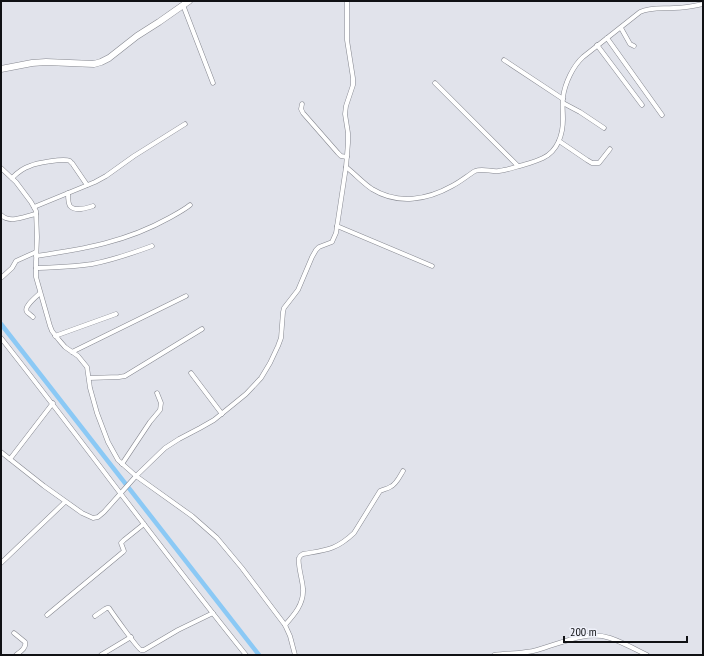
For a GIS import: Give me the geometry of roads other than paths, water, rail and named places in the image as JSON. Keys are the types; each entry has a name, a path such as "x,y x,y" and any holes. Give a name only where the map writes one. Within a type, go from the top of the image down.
{"street":[{"path":"1,69 46,62 94,64 101,62 109,58 189,1"},
{"path":"1,452 65,502 93,518 98,517 136,476 165,448 171,443 200,428 222,414 262,378 280,342 284,308 298,290 313,253 319,247 332,242 336,233 347,157 348,133 345,114 353,78 346,30 347,1"},
{"path":"346,167 372,189 387,196 406,200 425,198 451,187 478,170 498,171 541,159 547,156 555,148 559,141 563,127 563,101 569,80 576,64 588,52 644,10 676,8 703,4"},
{"path":"183,5 213,83"},
{"path":"620,28 630,44 634,46"},
{"path":"608,38 662,114"},
{"path":"597,45 642,105"},
{"path":"504,60 604,128"},
{"path":"436,83 518,166"},
{"path":"302,104 301,109 303,113 341,156 347,157"},
{"path":"34,207 106,176 134,156 185,124"},
{"path":"559,141 592,163 599,163 610,149"},
{"path":"12,178 29,166 64,160 72,163 87,185"},
{"path":"1,168 16,182 34,207 36,214 37,237 36,277 50,326 55,336 65,347 78,356 87,367 93,398 108,442 114,454 122,464 136,476 192,516 217,538 285,625 290,636 295,655"},
{"path":"68,193 70,206 72,208 76,209 93,206"},
{"path":"1,278 13,266 14,262 36,254 100,245 131,236 158,224 184,210 190,205"},
{"path":"1,215 9,220 36,214"},
{"path":"337,226 432,266"},
{"path":"36,268 93,264 152,246"},
{"path":"33,317 26,311 26,308 40,293"},
{"path":"72,352 186,296"},
{"path":"55,336 116,314"},
{"path":"89,378 125,376 202,329"},
{"path":"1,338 53,403 120,493 245,655"},
{"path":"191,373 222,414"},
{"path":"122,464 147,426 160,410 161,403 157,393"},
{"path":"10,459 53,403"},
{"path":"285,625 298,609 302,597 303,582 298,563 300,555 331,549 348,539 357,529 380,490 390,488 394,485 403,471"},
{"path":"1,563 65,502"},
{"path":"48,615 123,552 121,543 144,524"},
{"path":"95,616 109,608 140,649 144,650 178,630 213,613"},
{"path":"14,632 26,644 16,655"},
{"path":"494,655 524,653 538,650 559,642 596,636 611,638 647,655"},
{"path":"101,655 131,637"}],"waterway":[{"path":"1,324 259,655"}]}
